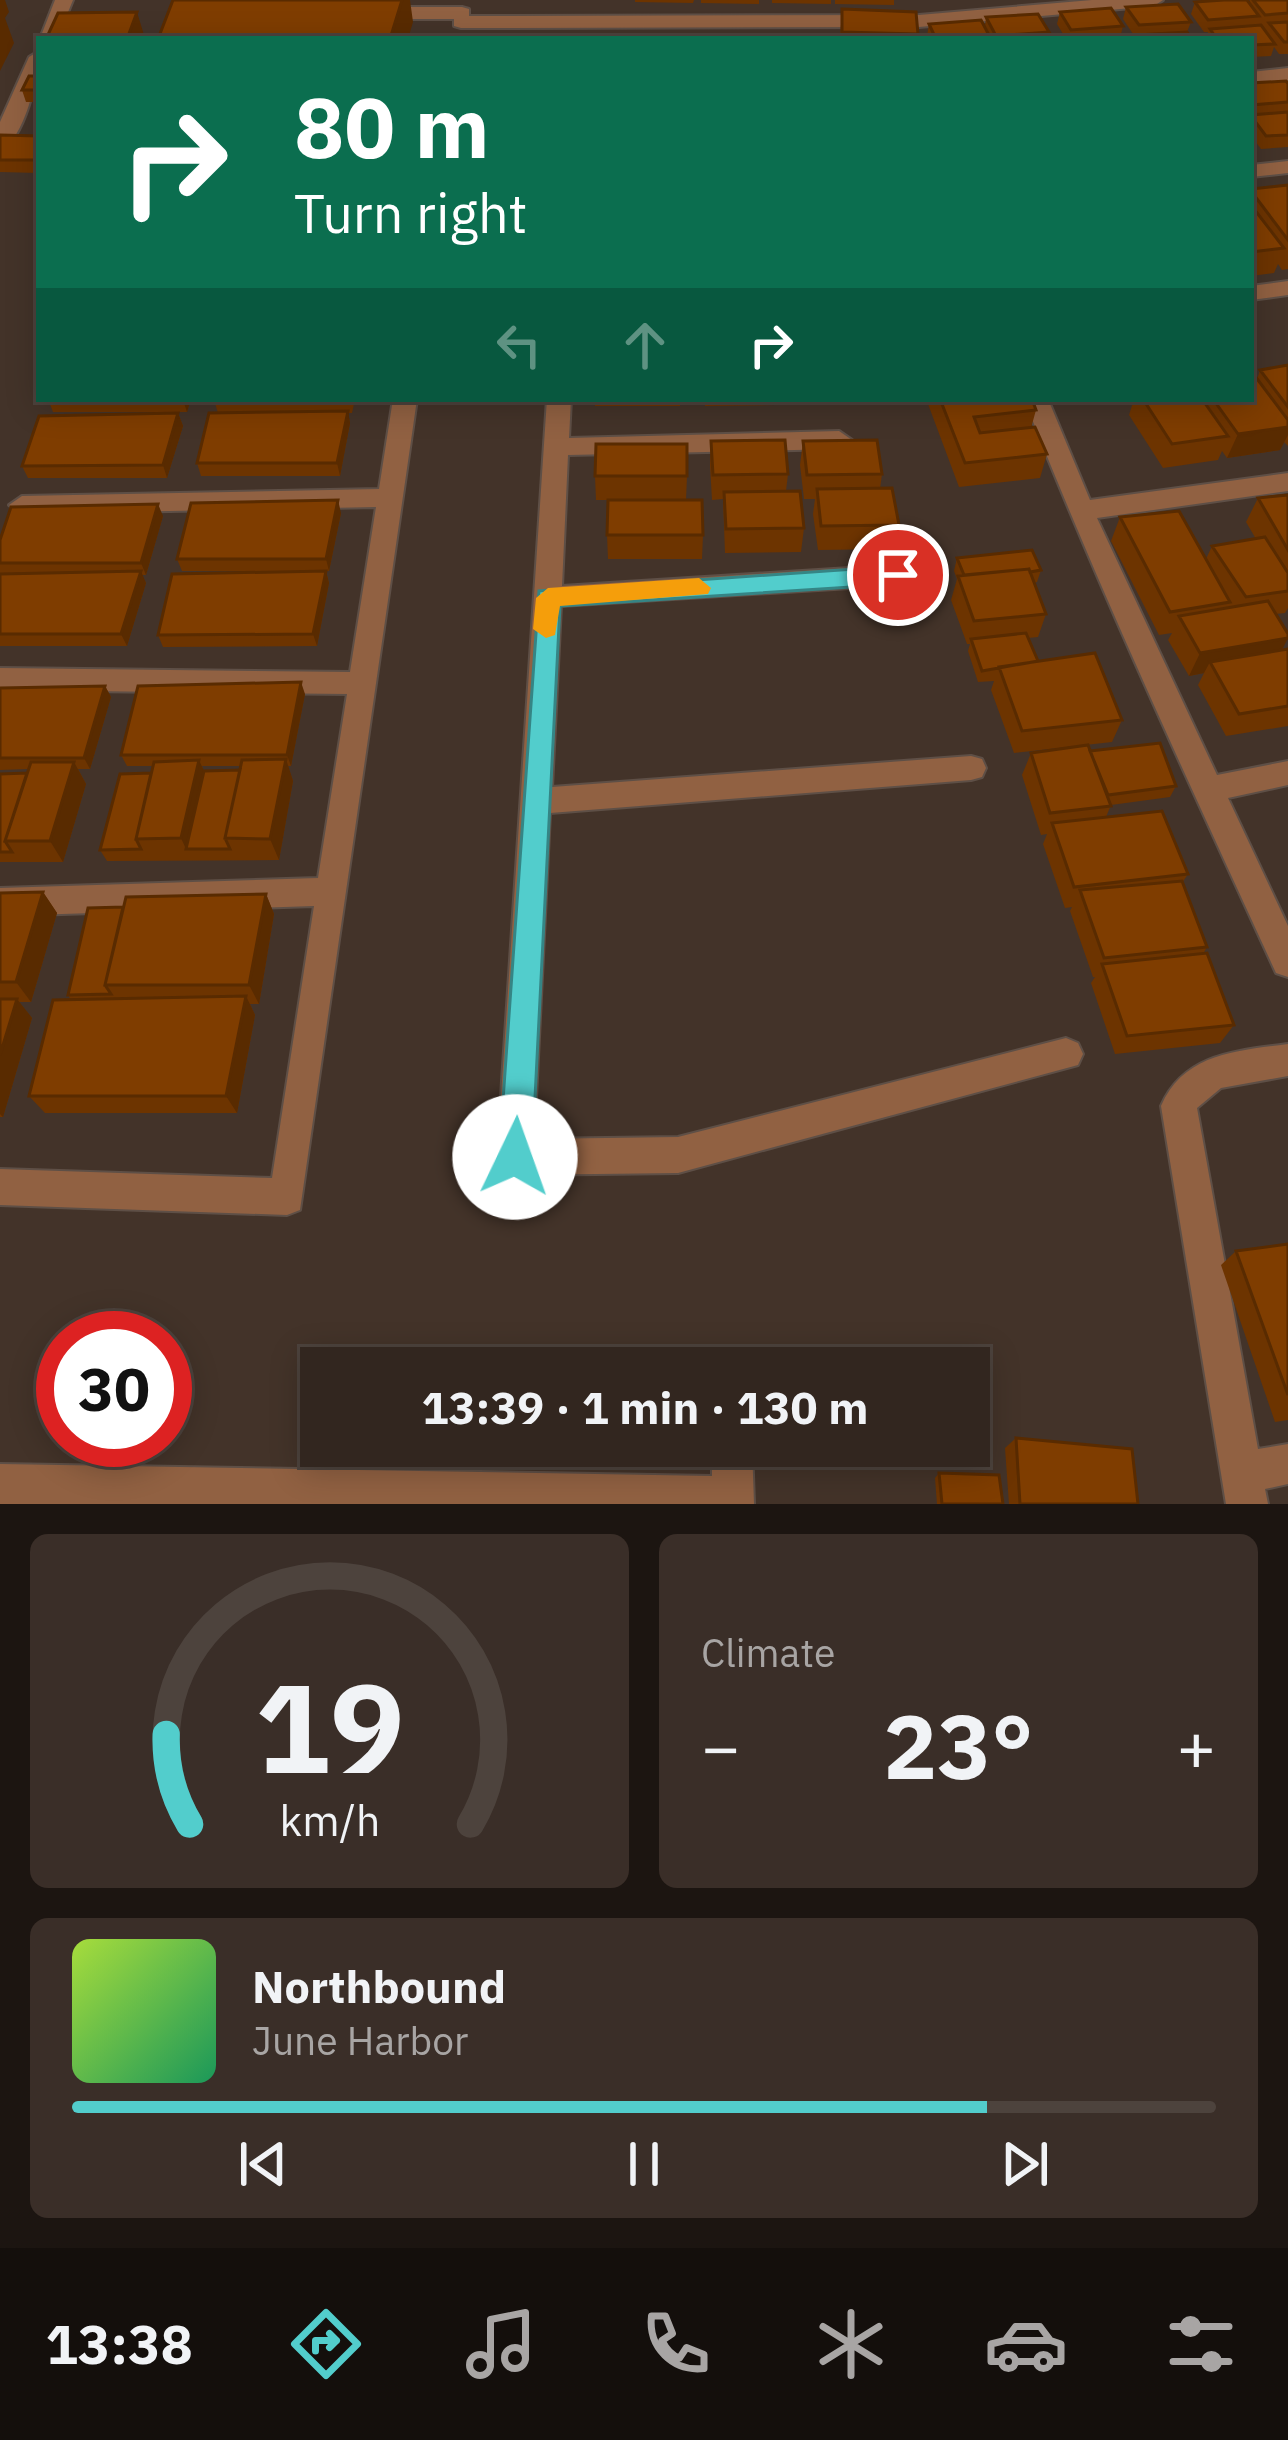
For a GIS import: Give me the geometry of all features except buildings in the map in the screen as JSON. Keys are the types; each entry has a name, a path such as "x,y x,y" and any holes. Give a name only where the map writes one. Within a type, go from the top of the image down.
{"street":[{"path":"48,36 64,0"},
{"path":"581,30 583,0"},
{"path":"344,14 581,30 811,30 1154,0"},
{"path":"0,145 36,64"},
{"path":"1254,78 1288,74"},
{"path":"1254,171 1288,167"},
{"path":"1254,293 1288,288"},
{"path":"0,1187 287,1197 405,402"},
{"path":"560,402 515,1157 678,1155 1066,1054"},
{"path":"1037,402 1081,511 1288,962"},
{"path":"556,447 839,440"},
{"path":"1081,511 1288,482"},
{"path":"22,505 391,499"},
{"path":"548,598 898,575"},
{"path":"0,680 362,682"},
{"path":"536,801 971,768"},
{"path":"1207,790 1288,773"},
{"path":"0,902 332,891"},
{"path":"1288,1060 1203,1075 1186,1091 1179,1106 1244,1488 1288,1464"},
{"path":"0,1485 271,1498 733,1500 732,1467"}],"slow traffic":[{"path":"546,629 548,598 699,588"}],"route":[{"path":"515,1157 548,598 898,575"}]}
